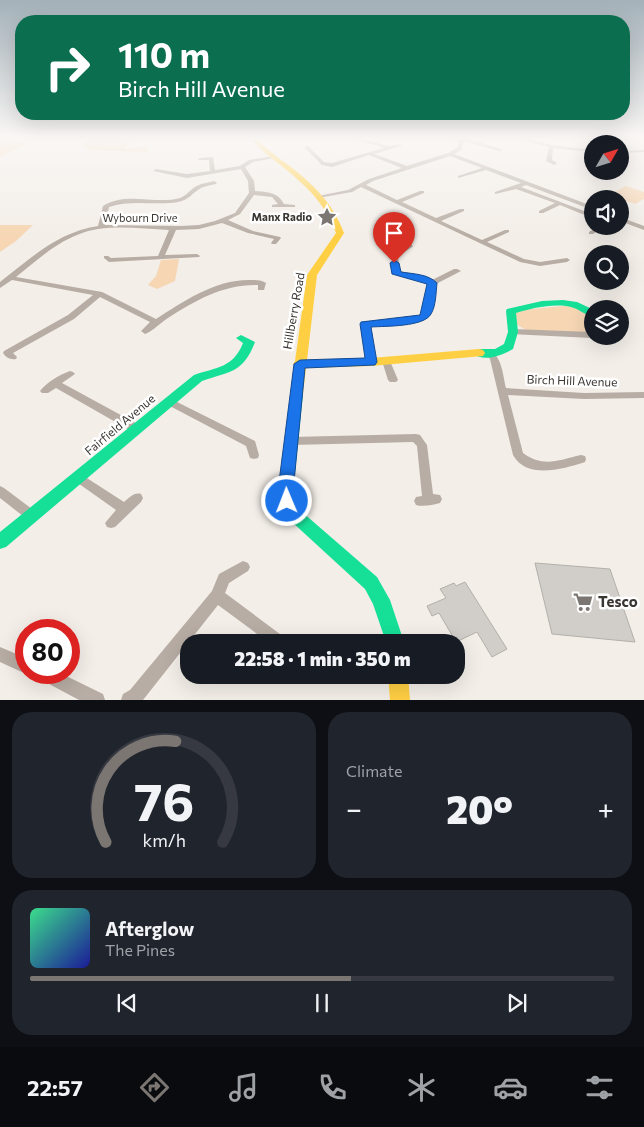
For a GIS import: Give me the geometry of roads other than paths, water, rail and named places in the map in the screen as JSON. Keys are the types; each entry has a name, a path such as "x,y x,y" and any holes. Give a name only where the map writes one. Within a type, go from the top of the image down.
{"main road":[{"name":"Hillberry Road","path":"289,171 320,197 337,222 340,233 312,275 286,482 287,501 297,516 371,583 381,600 392,634"},
{"path":"300,364 371,362 461,354 497,353 509,346 513,332 511,311 520,308 574,303 584,307"},
{"name":"Fairfield Avenue","path":"0,542 202,374 230,368 238,363 243,357 249,342 241,338"},
{"path":"399,684 400,700"}],"street":[{"path":"156,171 187,176 221,171"},
{"path":"244,171 251,181 252,193 276,196 282,206"},
{"path":"320,197 341,194 399,171"},
{"path":"460,176 477,171"},
{"path":"493,171 584,205"},
{"path":"101,227 106,206 132,198 168,202 185,199 197,188 214,183"},
{"path":"497,193 526,183"},
{"path":"361,185 531,264 567,260"},
{"path":"516,187 584,213"},
{"path":"398,202 422,192"},
{"name":"Wybourn Drive","path":"0,286 73,234 101,227 173,229 193,228 224,221 236,214 252,193"},
{"path":"541,212 560,203"},
{"path":"274,206 293,206"},
{"path":"437,220 462,210"},
{"path":"224,221 240,230 256,235 278,238"},
{"path":"629,222 644,228"},
{"path":"160,258 173,229"},
{"path":"482,242 507,231"},
{"path":"410,246 395,255 396,272 426,279 432,283"},
{"path":"106,257 109,260 197,256"},
{"path":"432,283 457,271"},
{"path":"11,278 99,294 156,322"},
{"path":"145,331 156,322 205,293 246,282 262,283 261,288"},
{"path":"365,324 414,320 424,317 427,312 432,283"},
{"path":"13,357 7,353 71,316 99,294"},
{"path":"362,314 371,362"},
{"path":"513,332 584,335"},
{"path":"490,354 494,358 518,454 528,464 540,468 581,458"},
{"path":"386,361 393,380"},
{"path":"45,391 70,374"},
{"path":"55,384 137,428"},
{"name":"Birch Hill Avenue","path":"503,391 584,396 643,397"},
{"path":"169,402 251,444 254,455"},
{"path":"291,441 416,438 422,445 428,500"},
{"path":"79,478 124,509"},
{"path":"0,491 32,516"},
{"path":"111,523 137,498"},
{"path":"129,700 136,696 217,596 224,579 243,567"},
{"path":"217,596 269,634"},
{"path":"0,654 15,661"},
{"path":"65,684 97,700"}],"place":[{"name":"Manx Radio","path":"327,217"},
{"name":"Tesco","path":"583,602"}]}
